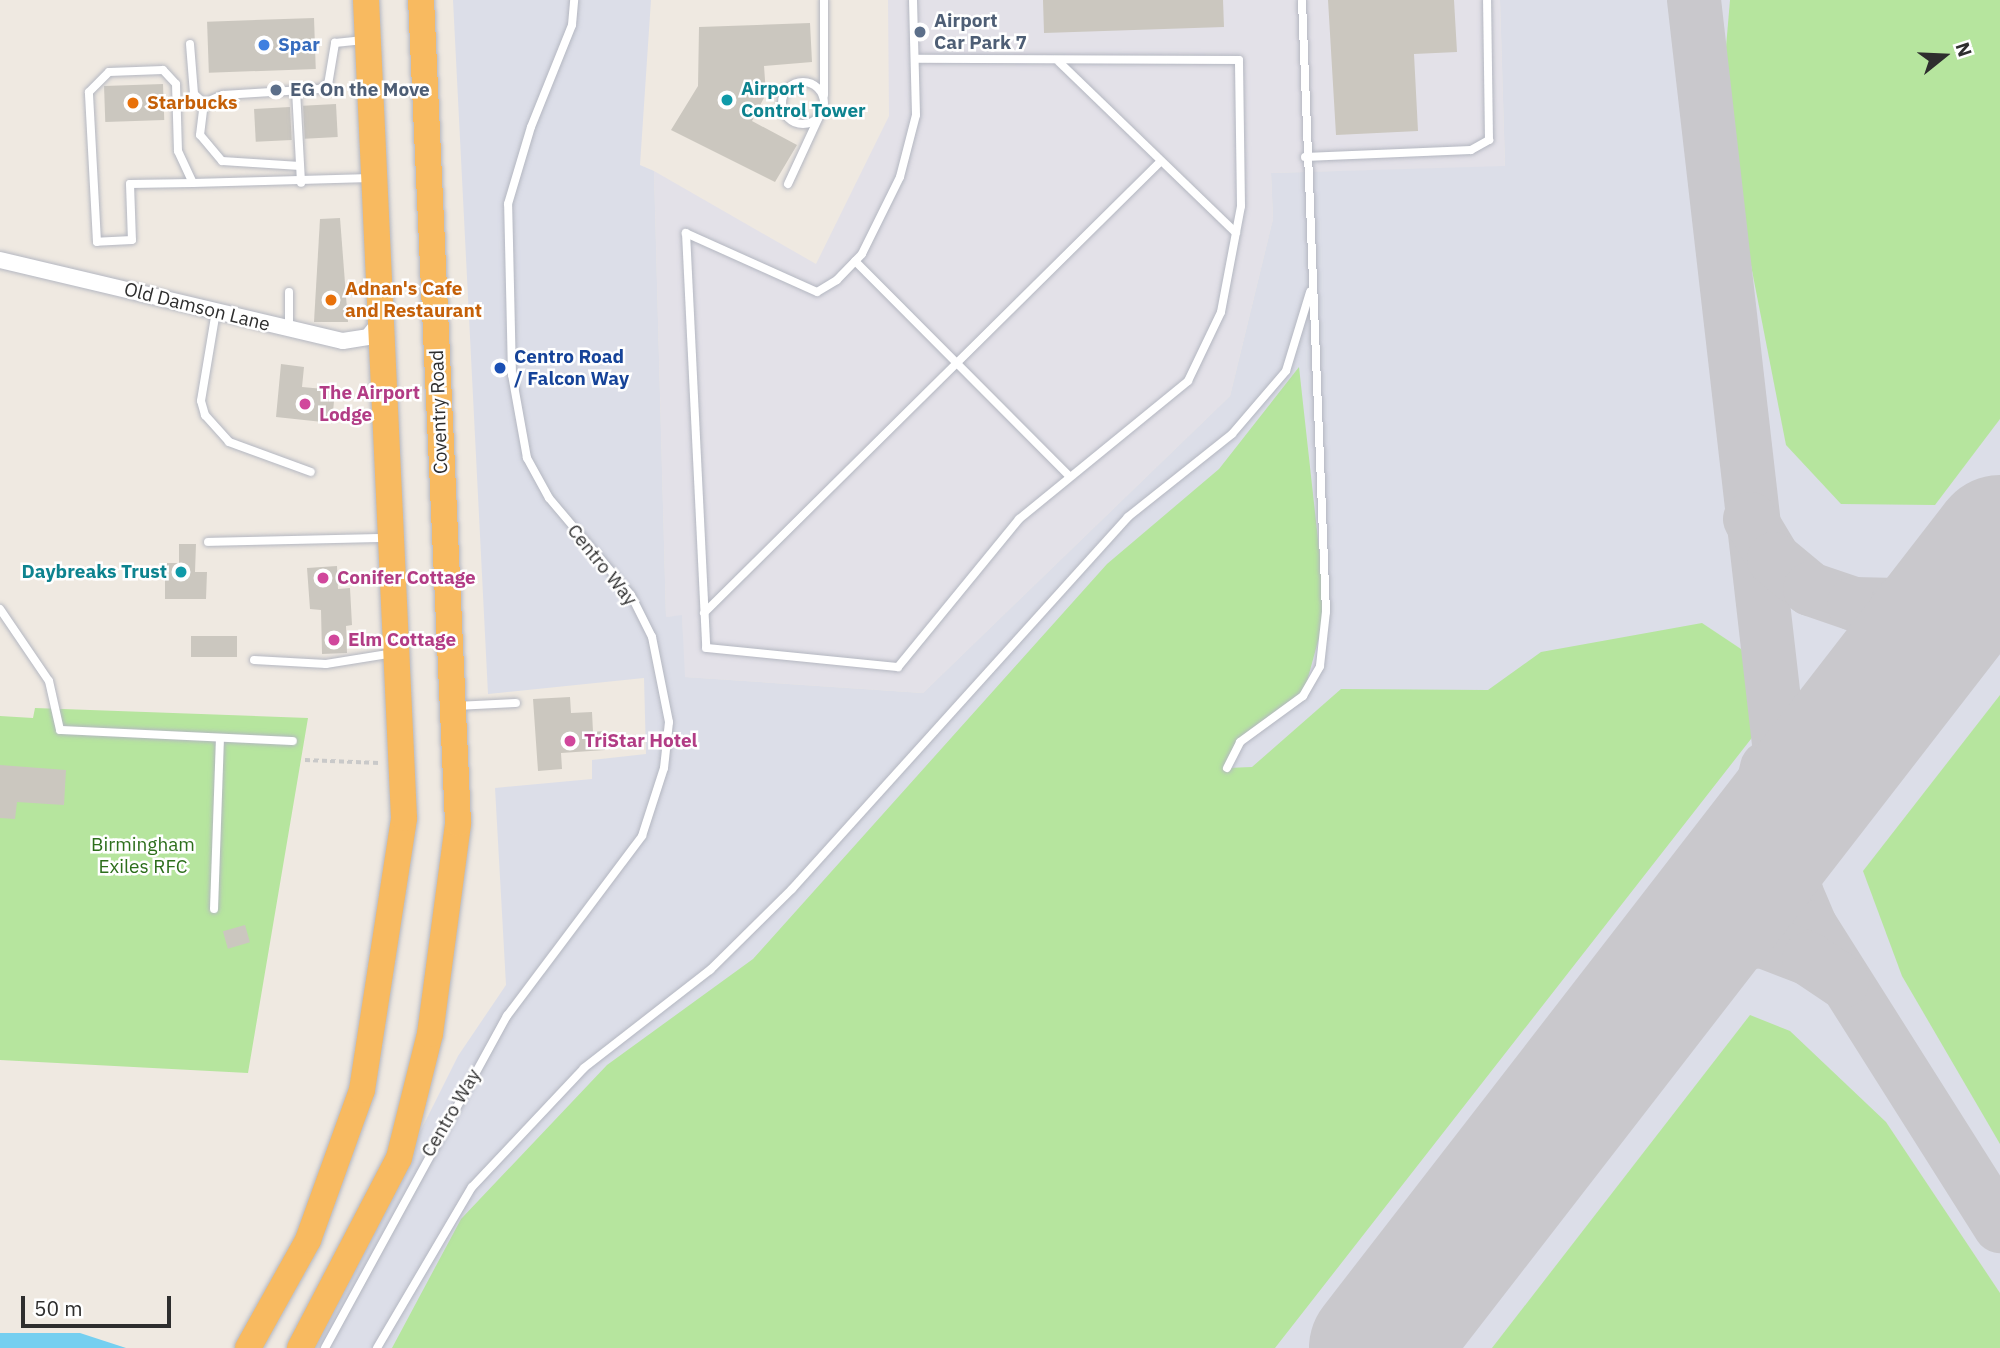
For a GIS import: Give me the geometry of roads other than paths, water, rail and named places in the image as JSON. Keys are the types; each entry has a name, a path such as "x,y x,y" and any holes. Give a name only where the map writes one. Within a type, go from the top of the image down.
{"highway":[{"path":"248,1348 308,1240 362,1090 404,818 385,317 366,0"},
{"name":"Coventry Road","path":"300,1348 399,1158 430,1034 458,824 421,0"}],"street":[{"name":"Old Damson Lane","path":"0,260 289,329 357,342 385,317"}],"lane":[{"name":"Centro Way","path":"325,1348 507,1016 642,836 664,768 669,722 652,637 631,596 549,498 527,458 516,411 508,204 527,138 572,24 574,0"},
{"path":"788,184 820,117 824,96 824,0"},
{"path":"913,0 916,115 900,177 855,261 817,292 686,233 706,648 898,667 1019,519 1067,474 1188,381 1221,312 1236,233 1239,60 1059,62 916,58"},
{"path":"1227,768 1240,742 1303,696 1321,666 1326,612 1310,292 1302,0"},
{"path":"1305,158 1471,150 1489,140 1487,0"},
{"path":"204,103 223,95 328,85 335,43 368,40"},
{"path":"190,44 194,94 204,103"},
{"path":"1059,62 1158,164 1236,233"},
{"path":"193,183 180,164 171,75 109,72 94,81 97,242 132,240 130,184 301,183 375,178"},
{"path":"820,117 793,122 782,98 802,81 824,96"},
{"path":"296,90 301,183"},
{"path":"204,103 200,135 222,161 300,166"},
{"path":"704,613 1158,164"},
{"path":"855,261 1067,474"},
{"path":"289,292 289,329"},
{"path":"377,1348 472,1186 584,1068 710,970 792,889 1128,517 1232,433 1286,371 1310,292"},
{"path":"216,311 201,401 205,415 229,442 311,472"},
{"path":"208,542 393,538"},
{"path":"0,609 50,681 60,730 293,741"},
{"path":"254,660 326,664 397,653"},
{"path":"452,706 516,703"},
{"path":"214,909 220,739"}],"water":[{"path":"0,1333 80,1333 126,1348 0,1348"}],"place":[{"name":"Airport Car Park 7","path":"920,32"},
{"name":"Spar","path":"264,45"},
{"name":"EG On the Move","path":"276,90"},
{"name":"Airport Control Tower","path":"727,100"},
{"name":"Starbucks","path":"133,103"},
{"name":"Adnan's Cafe and Restaurant","path":"331,300"},
{"name":"Centro Road / Falcon Way","path":"500,368"},
{"name":"The Airport Lodge","path":"305,404"},
{"name":"Daybreaks Trust","path":"181,572"},
{"name":"Conifer Cottage","path":"323,578"},
{"name":"Elm Cottage","path":"334,640"},
{"name":"TriStar Hotel","path":"570,741"}],"park label":[{"name":"Birmingham Exiles RFC","path":"143,856"}]}
